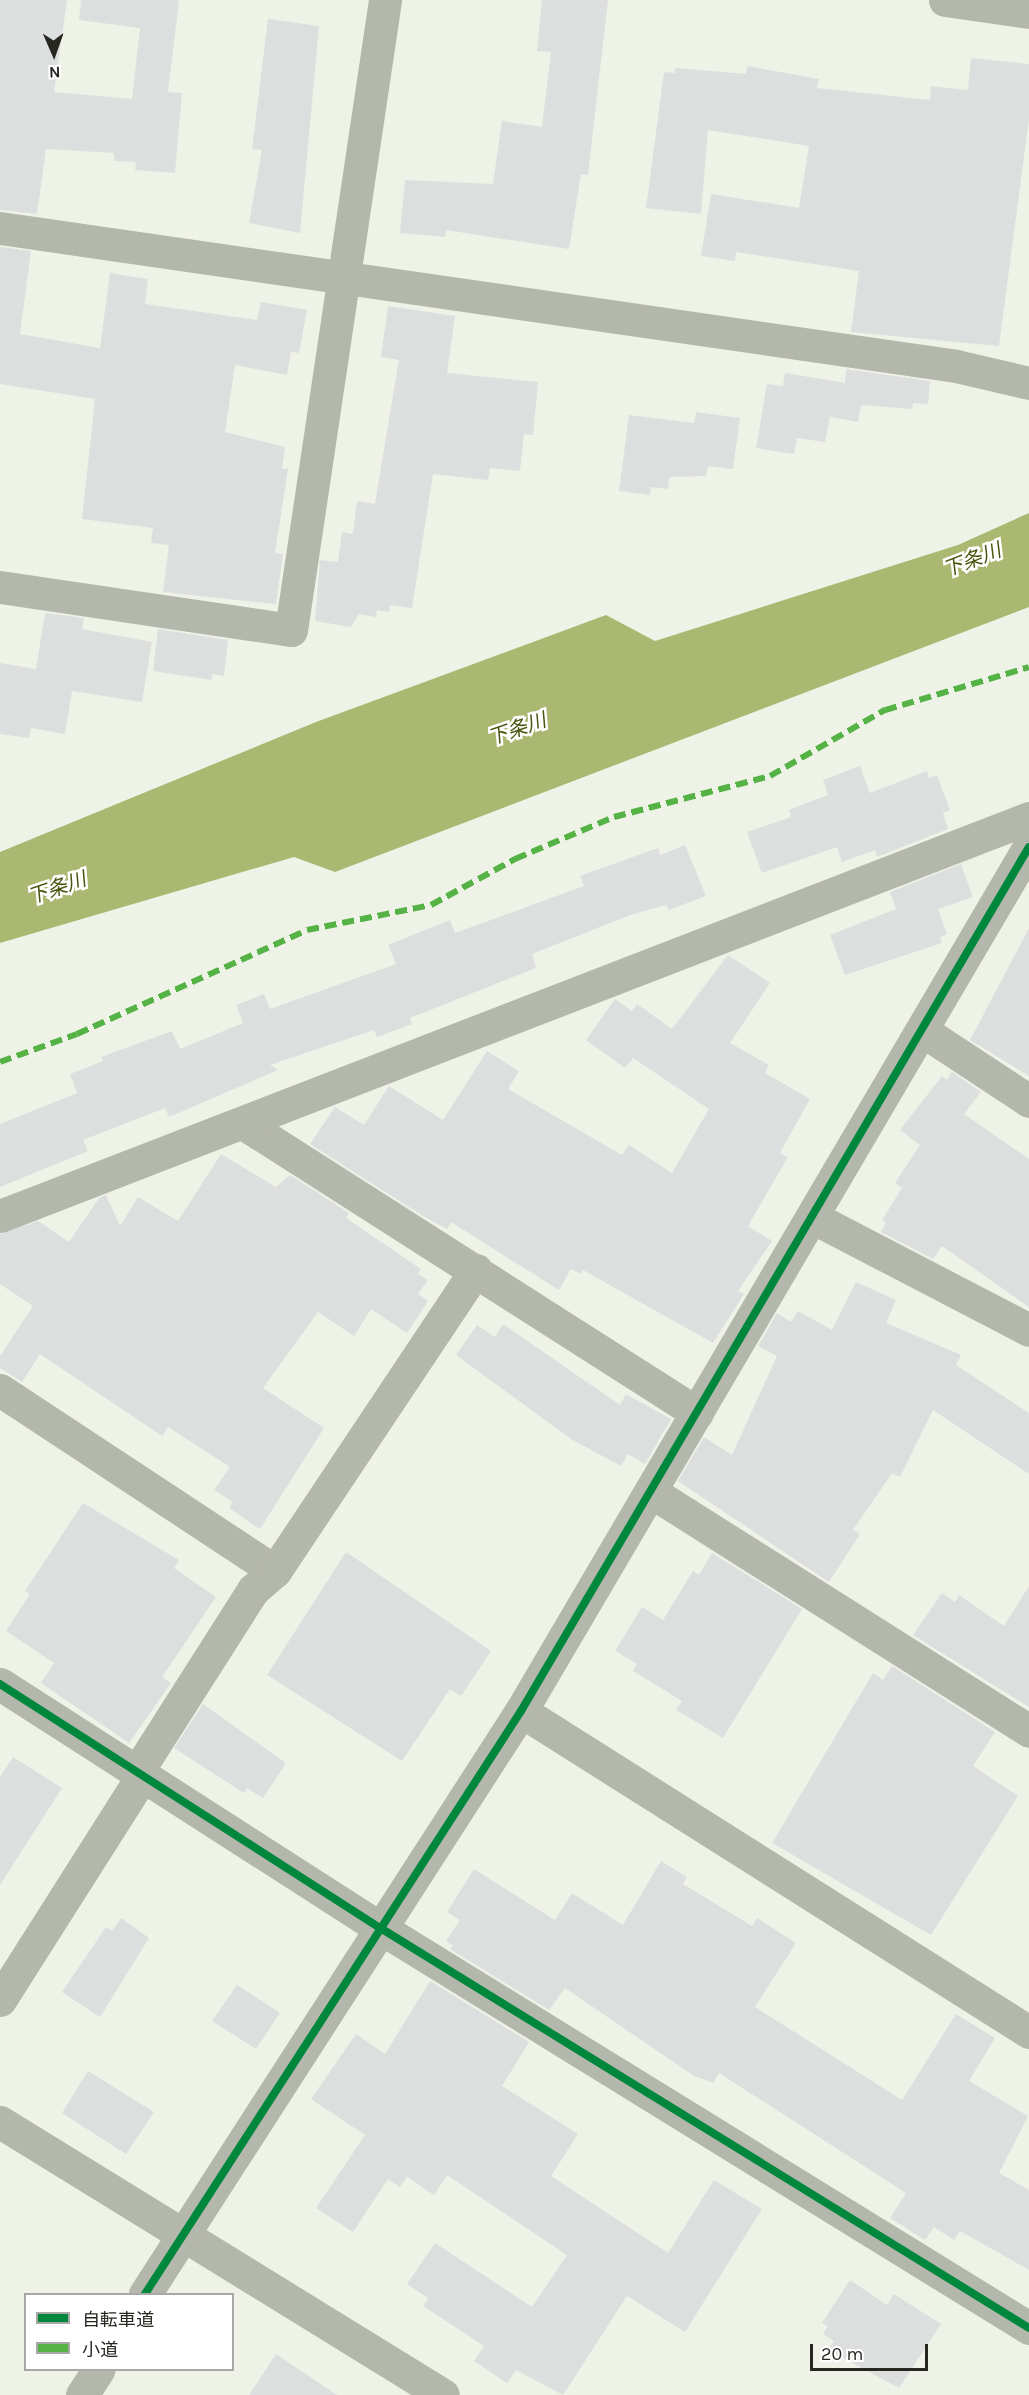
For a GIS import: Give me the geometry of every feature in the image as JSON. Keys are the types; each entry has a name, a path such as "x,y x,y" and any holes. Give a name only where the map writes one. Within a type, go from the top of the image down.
{"street":[{"path":"0,587 291,630 385,0"},
{"path":"945,0 1029,12"},
{"path":"0,228 956,366 1029,383"},
{"path":"0,1216 246,1125 1029,818"},
{"path":"146,2293 521,1711 653,1493 697,1413 814,1218 1029,847"},
{"path":"922,1031 1029,1101"},
{"path":"246,1125 697,1413"},
{"path":"814,1218 1029,1330"},
{"path":"0,2000 253,1590 275,1571 476,1270"},
{"path":"0,1390 275,1571"},
{"path":"653,1493 1029,1731"},
{"path":"0,1684 382,1929 1029,2328"},
{"path":"521,1711 1029,2032"},
{"path":"0,2122 443,2395"},
{"path":"82,2395 97,2371"}],"water":[{"name":"下条川","path":"1029,513 1029,607 335,872 294,857 0,943 0,852 316,722 606,615 655,641 958,545"}],"building":[{"path":"0,0 67,0 54,92 132,99 140,28 79,20 81,0 179,0 168,92 182,93 175,173 135,170 136,162 114,161 114,153 46,149 37,214 0,210"},
{"path":"542,0 608,0 588,175 581,174 569,249 446,230 445,237 400,233 405,180 493,184 502,121 542,127 551,52 537,51"},
{"path":"268,19 319,26 300,233 249,223 262,150 252,149"},
{"path":"971,58 1029,64 1029,119 999,346 851,332 859,271 736,252 735,261 701,256 711,194 799,208 809,146 708,130 701,214 646,208 664,72 675,73 675,68 746,74 747,66 819,79 817,88 930,100 931,86 968,90"},
{"path":"0,247 31,251 20,334 100,348 110,273 148,279 145,304 257,320 261,302 307,310 299,353 291,352 287,375 235,365 225,432 285,447 282,469 288,469 275,553 283,554 276,604 163,592 169,545 151,543 153,528 82,519 95,399 0,384"},
{"path":"388,306 455,316 447,373 538,382 533,435 524,434 520,471 490,468 488,480 433,474 412,608 390,605 389,612 377,610 376,617 359,614 351,627 315,621 320,560 338,562 342,532 353,534 357,501 375,504 399,360 381,357"},
{"path":"846,369 930,381 928,404 913,403 912,409 861,405 858,422 830,417 825,442 797,438 794,454 756,448 767,384 783,386 785,373 845,383"},
{"path":"696,412 740,418 733,469 708,466 706,476 669,477 668,489 651,487 650,495 619,491 629,415 694,423"},
{"path":"45,613 84,618 82,629 152,642 142,702 72,691 65,734 31,728 29,738 0,734 0,663 36,669"},
{"path":"158,629 228,640 224,676 212,674 212,680 153,671"},
{"path":"860,766 870,793 927,771 929,778 937,775 950,810 943,813 948,829 877,857 875,850 842,862 837,847 762,873 747,832 791,817 789,810 828,795 823,780"},
{"path":"685,845 706,896 669,910 666,905 630,915 532,954 536,968 410,1018 412,1024 377,1037 374,1030 270,1065 278,1070 169,1117 165,1108 83,1140 88,1151 0,1187 0,1124 77,1093 70,1074 103,1061 101,1057 172,1031 180,1049 243,1023 236,1005 264,994 270,1009 396,964 388,945 450,920 455,933 584,886 580,876 658,848 660,855"},
{"path":"961,864 973,897 938,909 947,934 940,937 942,943 845,975 830,935 896,909 890,892"},
{"path":"1029,928 1029,1076 970,1040"},
{"path":"728,955 770,983 730,1043 769,1065 765,1073 810,1099 780,1153 788,1157 748,1226 772,1241 738,1291 744,1294 713,1343 583,1270 581,1274 571,1269 559,1290 451,1222 447,1229 423,1216 310,1144 335,1107 364,1125 389,1086 443,1120 487,1051 519,1071 508,1089 622,1155 629,1145 672,1173 709,1109 633,1058 625,1068 586,1040 615,999 632,1011 637,1004 672,1029"},
{"path":"952,1072 981,1092 964,1114 1029,1159 1029,1307 942,1246 933,1259 881,1232 886,1223 882,1220 902,1188 895,1183 920,1145 900,1130 942,1076 947,1080"},
{"path":"221,1154 276,1187 290,1175 349,1213 346,1218 421,1269 418,1274 428,1280 418,1294 428,1301 407,1333 371,1309 354,1336 318,1312 263,1388 324,1428 260,1529 229,1508 233,1502 214,1490 230,1467 168,1427 162,1436 40,1354 22,1382 0,1368 0,1356 33,1306 0,1284 0,1234 38,1221 69,1242 99,1198 106,1195 120,1226 138,1197 178,1221"},
{"path":"856,1282 896,1300 886,1323 961,1355 956,1365 1029,1413 1029,1474 933,1410 900,1477 892,1473 853,1530 860,1534 829,1582 678,1481 704,1437 732,1455 777,1356 758,1346 777,1313 791,1322 798,1311 832,1330"},
{"path":"503,1324 620,1405 626,1394 671,1419 645,1464 628,1454 621,1466 571,1439 456,1355 477,1325 495,1337"},
{"path":"83,1503 179,1560 174,1568 216,1597 162,1677 171,1683 129,1743 41,1683 54,1663 6,1631 30,1594 25,1591"},
{"path":"346,1552 491,1651 461,1696 450,1689 402,1761 267,1675"},
{"path":"712,1553 802,1609 723,1738 676,1710 682,1701 633,1671 637,1664 615,1651 642,1607 663,1620 693,1571 699,1575"},
{"path":"1029,1586 1029,1707 913,1635 942,1593 955,1602 959,1595 1004,1626"},
{"path":"892,1666 995,1732 973,1766 1018,1796 931,1935 772,1843 873,1673 883,1680"},
{"path":"203,1704 286,1763 263,1798 247,1788 244,1793 174,1748"},
{"path":"13,1757 62,1788 0,1885 0,1777"},
{"path":"661,1861 687,1877 683,1884 752,1926 757,1918 796,1943 755,2007 902,2100 956,2014 995,2038 969,2081 1028,2116 999,2173 1029,2190 1029,2270 960,2231 954,2240 934,2227 925,2240 890,2218 906,2193 719,2073 713,2083 694,2076 565,1988 549,2010 450,1949 453,1945 446,1941 460,1920 447,1912 474,1869 555,1920 572,1893 623,1925"},
{"path":"121,1918 149,1938 100,2017 62,1992 106,1927 112,1931"},
{"path":"430,1981 529,2042 502,2086 578,2134 551,2176 668,2253 714,2180 762,2209 685,2332 627,2296 563,2395 516,2370 507,2383 474,2361 484,2346 423,2306 428,2298 407,2284 435,2243 532,2307 567,2255 447,2175 434,2195 407,2177 400,2187 388,2179 353,2232 316,2208 365,2135 311,2099 356,2034 385,2054"},
{"path":"237,1985 280,2013 256,2049 212,2021"},
{"path":"88,2071 154,2112 126,2154 62,2113"},
{"path":"850,2280 887,2305 894,2294 941,2324 899,2388 828,2350 834,2341 823,2334 828,2326 822,2323"},
{"path":"276,2354 337,2395 249,2395"}],"marked path":[{"path":"0,1062 77,1034 307,930 431,905 515,859 614,817 770,776 885,710 1029,667"}],"cycle path":[{"path":"146,2293 521,1711 1029,847"},
{"path":"0,1684 382,1929 1029,2328"}]}
